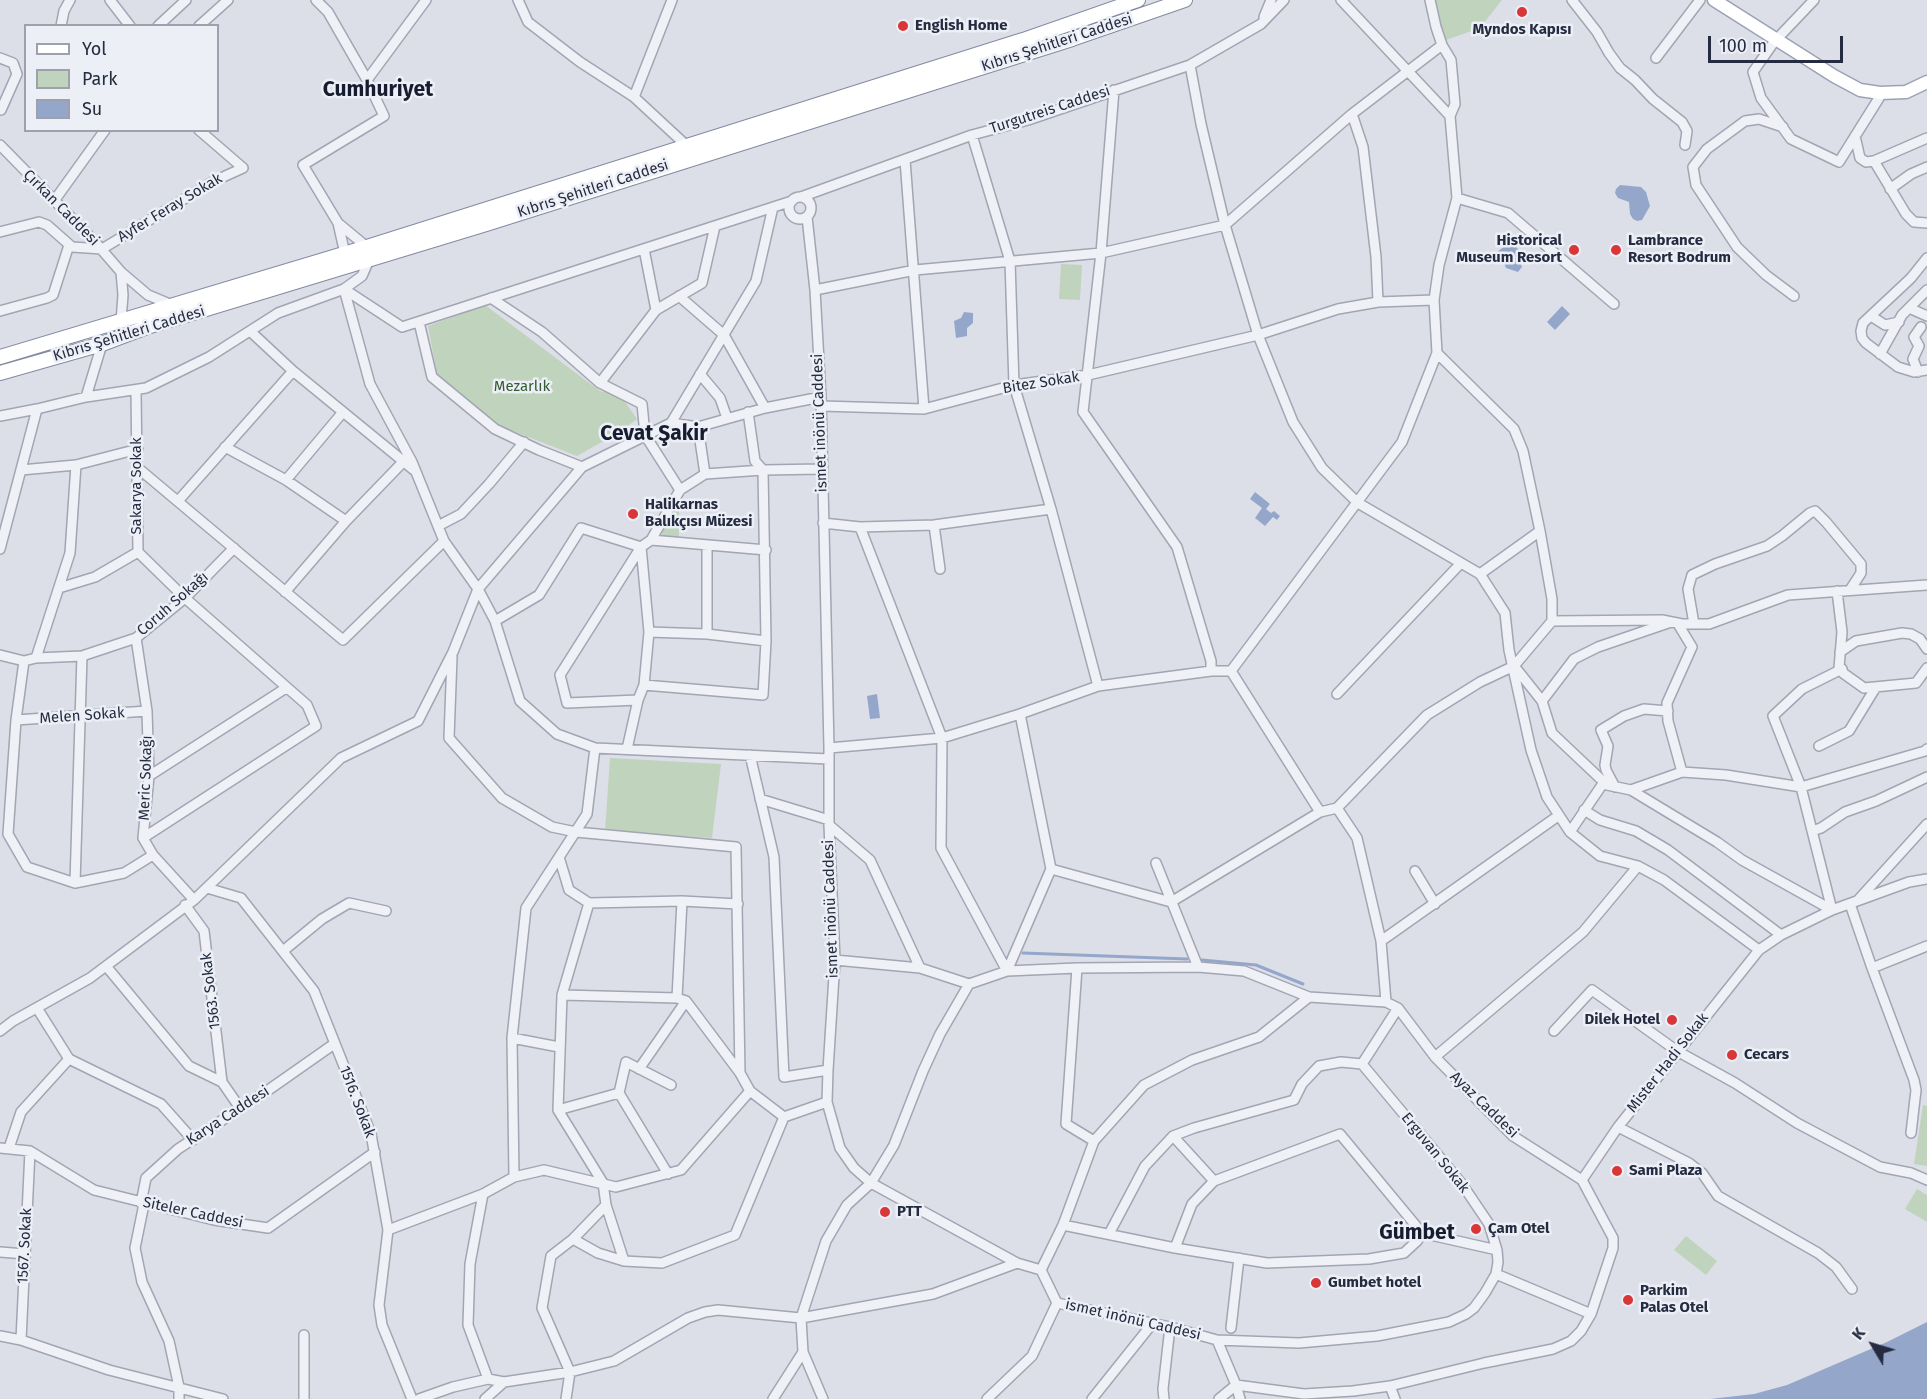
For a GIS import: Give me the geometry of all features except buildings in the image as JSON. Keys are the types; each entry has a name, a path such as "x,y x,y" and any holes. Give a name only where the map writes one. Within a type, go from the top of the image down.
{"highway":[{"name":"Kıbrıs Şehitleri Caddesi","path":"0,357 345,254 368,254 1072,39 1185,0"},
{"name":"Kıbrıs Şehitleri Caddesi","path":"0,373 102,344 688,147 1023,40 1131,1"}],"main road":[{"path":"1714,0 1860,90 1880,93 1906,92 1927,82"}],"street":[{"path":"61,24 64,11 70,0"},
{"path":"111,0 129,24"},
{"path":"160,24 186,0"},
{"path":"202,24 228,0"},
{"path":"0,416 86,397 146,388 209,357 278,313 344,289 362,276 368,254 338,223 303,165 384,116 367,80 328,12 316,0"},
{"path":"367,80 426,0"},
{"path":"518,0 528,22 580,62 634,97 688,147"},
{"path":"634,97 672,0"},
{"path":"1261,24 1270,0"},
{"name":"Turgutreis Caddesi","path":"801,197 972,135 1028,120 1190,65 1261,24 1284,0"},
{"path":"1341,0 1450,116"},
{"path":"1231,671 1402,442 1437,353 1434,300 1439,265 1457,198 1450,116 1455,105 1451,60 1442,45 1430,0"},
{"path":"1572,0 1597,32 1620,68 1682,122 1687,131 1685,145"},
{"path":"1656,58 1700,0"},
{"path":"1814,0 1776,40 1753,72 1761,98 1791,139 1839,162 1880,93"},
{"path":"815,290 915,270 1101,253 1225,225 1352,114 1442,45"},
{"path":"0,58 13,63 17,74 1,110"},
{"path":"1190,65 1225,225 1258,335 1293,422 1322,468 1358,503 1480,574 1504,613 1509,650 1531,750 1547,797 1570,832 1600,856 1638,866 1664,880 1759,950"},
{"path":"1114,90 1101,253 1083,412 1177,547 1211,661 1211,670"},
{"path":"1352,114 1363,147 1376,257 1378,302"},
{"path":"1783,127 1759,119 1745,121 1707,149 1693,167 1696,185 1737,247 1772,280 1794,296"},
{"path":"54,201 104,132"},
{"name":"Ayfer Feray Sokak","path":"69,245 76,248 102,249 212,182 243,168 202,132"},
{"path":"972,135 1010,261 1014,385 1051,509 1098,686"},
{"path":"1855,136 1860,158 1866,162 1874,161 1927,138"},
{"name":"Çırkan Caddesi","path":"0,145 102,249 121,272 148,295 174,305"},
{"path":"905,160 924,409"},
{"path":"1874,161 1906,214 1914,222 1927,223"},
{"path":"1890,189 1911,174 1927,167"},
{"path":"773,207 795,218 807,217 811,211 810,203 815,193"},
{"path":"344,289 402,327 801,197 810,203"},
{"path":"1457,198 1508,213 1614,304"},
{"path":"792,201 789,211 809,235"},
{"path":"0,1031 13,1021 90,978 194,900 341,758 418,721 453,652 478,589 582,467 670,423 756,281 773,207"},
{"name":"ismet inönü Caddesi","path":"807,217 815,290 821,401 829,822 835,960 827,1102 840,1148 854,1168 871,1183 1017,1263 1041,1270 1057,1303 1217,1340 1240,1399"},
{"path":"0,232 39,222 47,225 69,245 53,295 0,311"},
{"path":"338,223 345,254"},
{"path":"600,383 656,310 702,283 715,226"},
{"path":"644,249 656,310"},
{"path":"1922,371 1907,371 1898,367 1862,338 1861,331 1863,323 1911,278 1927,258"},
{"path":"121,272 123,295 121,321"},
{"path":"1880,354 1902,315 1927,289 1911,278"},
{"path":"344,289 370,384 416,472 444,541 478,589 495,621 520,701 557,734 595,748 829,759"},
{"path":"679,296 724,335 765,408"},
{"path":"491,298 542,332 600,383 642,404 645,435 680,490"},
{"name":"Bitez Sokak","path":"698,427 765,408 821,401 924,409 1014,385 1088,375 1258,335 1338,309 1378,302 1434,300"},
{"path":"1909,308 1927,316"},
{"path":"1871,316 1885,325 1899,322"},
{"path":"419,322 432,377 495,429 582,467"},
{"path":"1921,327 1914,337 1922,344 1913,359 1922,371"},
{"path":"249,331 293,371 416,472"},
{"path":"86,397 102,344"},
{"path":"1051,869 1171,902 1320,812 1337,808 1426,715 1480,682 1514,666 1552,621 1552,598 1540,531 1523,451 1514,429 1437,353"},
{"path":"178,501 293,371"},
{"path":"700,374 720,398 727,418"},
{"name":"Sakarya Sokak","path":"136,390 138,552 185,598 307,705 316,726 143,838"},
{"path":"0,549 37,409"},
{"path":"286,480 343,412"},
{"path":"644,685 763,695 766,641 766,550 763,470 755,461 748,412"},
{"path":"670,423 698,427 705,474"},
{"path":"438,526 461,514 524,442"},
{"path":"225,447 286,480 346,521"},
{"path":"21,470 76,465 138,449"},
{"path":"285,592 346,521 403,462"},
{"path":"36,658 69,553 76,465"},
{"path":"138,468 343,640 444,541"},
{"path":"638,700 567,703 560,675 641,547 651,540 680,490 705,474 822,469"},
{"path":"824,523 860,527 933,525 1051,509"},
{"path":"1694,624 1688,589 1692,575 1715,564 1767,546 1810,513 1815,512 1826,522 1861,564 1861,573 1850,590"},
{"path":"933,525 940,569"},
{"path":"860,527 942,738 941,848 1007,971"},
{"path":"495,621 539,595 581,528 641,547"},
{"path":"1480,574 1540,531"},
{"path":"651,540 766,550"},
{"path":"706,546 707,634"},
{"path":"627,749 638,700 644,685 649,632 641,547"},
{"name":"Coruh Sokağı","path":"0,655 24,661 36,658 82,656 136,638 185,598 234,548"},
{"path":"59,588 96,577 138,552"},
{"path":"1337,694 1461,563"},
{"path":"1552,621 1662,620 1675,623 1709,624 1788,595 1927,585"},
{"path":"1837,591 1842,632 1839,668 1843,672 1864,688 1916,683 1927,668"},
{"path":"1542,700 1574,659 1598,647 1675,623"},
{"path":"1675,623 1692,647 1667,703 1682,772"},
{"path":"649,632 707,634 766,641"},
{"path":"1840,652 1856,641 1902,633 1911,634 1920,639 1927,648"},
{"name":"Meric Sokağı","path":"136,638 147,711 149,776 143,838 153,855 194,900"},
{"path":"453,652 448,738 502,798 552,827 576,832 736,847 740,1073"},
{"path":"75,883 82,656"},
{"path":"24,661 16,720 8,834 27,867 75,883 124,873 153,855"},
{"path":"1514,666 1542,700 1552,733 1604,782 1631,790 1717,842 1742,860 1832,910"},
{"path":"1832,910 1801,787 1773,716 1802,689 1842,669"},
{"path":"829,748 942,738 1020,714 1098,686 1211,670 1231,671"},
{"path":"1231,671 1320,812"},
{"path":"1819,746 1850,731 1876,687"},
{"path":"149,776 286,688"},
{"path":"1616,787 1606,771 1608,746 1602,730 1624,716 1644,708 1668,711"},
{"name":"Melen Sokak","path":"16,720 147,711"},
{"path":"1007,971 1051,869 1020,714"},
{"path":"514,1176 512,1038 526,908 587,814 595,748"},
{"path":"1631,790 1682,772 1726,775 1801,787 1926,751"},
{"path":"750,755 774,857 783,1077 828,1070"},
{"path":"1812,831 1821,828 1845,812 1876,801 1927,777"},
{"path":"1570,832 1604,782"},
{"path":"760,798 829,822 870,860 920,968"},
{"path":"1337,808 1357,838 1381,941 1386,1002"},
{"path":"1584,810 1600,820 1636,831 1668,850 1781,935"},
{"path":"1381,941 1558,816"},
{"path":"1911,1133 1916,1090 1914,1080 1872,968 1854,903 1927,824"},
{"path":"559,857 569,890 589,903 682,901 738,904"},
{"path":"1156,863 1198,968"},
{"path":"1435,1057 1583,932 1638,866"},
{"path":"1415,871 1435,904"},
{"name":"Mister Hadi Sokak","path":"1582,1180 1618,1127 1759,950 1781,935 1832,910 1909,882 1927,879"},
{"name":"1516. Sokak","path":"207,888 241,898 314,991 371,1134 388,1230 379,1305 382,1326 412,1399"},
{"path":"345,893 349,903"},
{"path":"639,1069 681,999 682,901"},
{"path":"283,951 322,919 349,903 386,911"},
{"path":"589,903 562,995 558,1110 603,1183 606,1205 624,1261"},
{"name":"1563. Sokak","path":"185,906 204,931 222,1083"},
{"path":"1872,968 1927,946"},
{"path":"823,1399 804,1352 801,1318 826,1241 847,1204 871,1183 894,1145 940,1034 969,984 920,968 835,960"},
{"path":"106,966 189,1066 222,1083 240,1108"},
{"path":"1077,968 1066,1124 1094,1142"},
{"name":"Ayaz Caddesi","path":"969,984 1007,971 1077,968 1198,968 1244,971 1309,998 1386,1002 1398,1008 1435,1057 1512,1136 1582,1180 1613,1238 1613,1248 1591,1314 1581,1331 1570,1341 1553,1349 1390,1386 1353,1391 1304,1394 1236,1385"},
{"path":"1554,1031 1592,990 1677,1051 1735,1083 1797,1123 1880,1167 1911,1173 1927,1180"},
{"path":"562,995 681,999 740,1073 750,1091 784,1117"},
{"path":"1041,1270 1062,1224 1094,1142 1144,1086 1191,1060 1259,1037 1309,998"},
{"path":"37,1008 69,1059 161,1104 193,1140"},
{"path":"1109,1234 1145,1166 1173,1136 1294,1100 1302,1084 1320,1066 1341,1062 1362,1064 1398,1008"},
{"path":"512,1038 559,1047"},
{"name":"Karya Caddesi","path":"179,1399 179,1387 169,1341 142,1282 135,1248 146,1178 178,1149 334,1044"},
{"path":"30,1151 4,1148 21,1112 69,1059"},
{"path":"668,1174 619,1093 626,1062 672,1085"},
{"name":"Erguvan Sokak","path":"1362,1064 1462,1184 1490,1224 1497,1250 1496,1275"},
{"path":"388,1230 483,1194 514,1176 544,1170 616,1187 681,1170 750,1091"},
{"path":"558,1110 619,1093"},
{"path":"573,1239 598,1253 624,1261 662,1263 735,1235 784,1117 827,1102"},
{"path":"1618,1127 1689,1162 1702,1173 1718,1196 1818,1253 1836,1267 1852,1289"},
{"path":"1176,1248 1192,1204 1214,1181 1340,1134 1422,1233 1497,1250"},
{"path":"1173,1136 1214,1181"},
{"name":"Siteler Caddesi","path":"30,1151 94,1190 214,1220 268,1228 375,1152"},
{"name":"1567. Sokak","path":"21,1340 30,1151"},
{"path":"483,1194 470,1264 468,1324 488,1379"},
{"path":"566,1399 570,1372 542,1308 551,1256 573,1239 606,1205"},
{"path":"1062,1224 1176,1248 1267,1263 1369,1259 1404,1253 1422,1233"},
{"path":"0,1252 25,1254"},
{"path":"1232,1328 1239,1258"},
{"path":"420,1399 453,1387 488,1379 504,1382 570,1372 614,1360 688,1318 705,1312 718,1310 801,1318 933,1294 1017,1263"},
{"path":"1217,1340 1299,1343 1377,1336 1449,1322 1474,1308 1496,1275 1591,1314"},
{"path":"987,1399 1032,1356 1057,1303"},
{"path":"1092,1399 1152,1324"},
{"path":"1164,1399 1163,1389 1170,1328"},
{"path":"304,1335 304,1399"},
{"path":"0,1336 21,1340 109,1370 223,1399"},
{"path":"773,1399 804,1352"},
{"path":"485,1399 504,1382"},
{"path":"1219,1399 1236,1385"},
{"path":"1390,1386 1395,1399"}],"green space":[{"path":"1433,0 1502,0 1480,28 1446,40 1438,26"},
{"path":"1061,264 1082,265 1080,300 1059,299"},
{"name":"Mezarlık","path":"485,305 600,391 621,396 637,419 618,433 577,456 500,426 437,374 428,326"},
{"path":"679,504 679,540 665,539 660,531"},
{"path":"610,758 721,764 712,838 605,831"},
{"path":"1923,1105 1927,1106 1927,1166 1914,1164"},
{"path":"1917,1189 1927,1195 1927,1222 1905,1209"},
{"path":"1686,1236 1717,1261 1706,1275 1674,1250"}],"water":[{"path":"1620,185 1641,187 1646,192 1650,206 1642,220 1633,219 1629,202 1618,198 1615,193"},
{"path":"1510,242 1525,255 1519,260 1522,267 1518,272 1506,268 1501,255 1492,256"},
{"path":"1562,306 1570,314 1555,330 1547,322"},
{"path":"964,312 973,313 973,323 967,328 967,336 956,338 954,321 961,318"},
{"path":"1255,492 1270,504 1266,509 1280,516 1277,520 1273,517 1265,526 1255,518 1262,508 1250,499"},
{"path":"877,694 880,718 870,719 867,696"},
{"path":"1927,1322 1927,1399 1710,1399 1754,1394 1787,1385 1887,1342"}],"waterway":[{"path":"1023,953 1187,959"},
{"path":"1202,960 1256,965 1303,984"}],"place":[{"name":"Myndos Kapısı","path":"1522,12"},
{"name":"English Home","path":"903,26"},
{"name":"Historical Museum Resort","path":"1574,250"},
{"name":"Lambrance Resort Bodrum","path":"1616,250"},
{"name":"Halikarnas Balıkçısı Müzesi","path":"633,514"},
{"name":"Dilek Hotel","path":"1672,1020"},
{"name":"Cecars","path":"1732,1055"},
{"name":"Sami Plaza","path":"1617,1171"},
{"name":"PTT","path":"885,1212"},
{"name":"Çam Otel","path":"1476,1229"},
{"name":"Gumbet hotel","path":"1316,1283"},
{"name":"Parkim Palas Otel","path":"1628,1300"}],"district":[{"name":"Cumhuriyet","path":"378,90"},
{"name":"Cevat Şakir","path":"654,434"},
{"name":"Gümbet","path":"1417,1233"}]}
